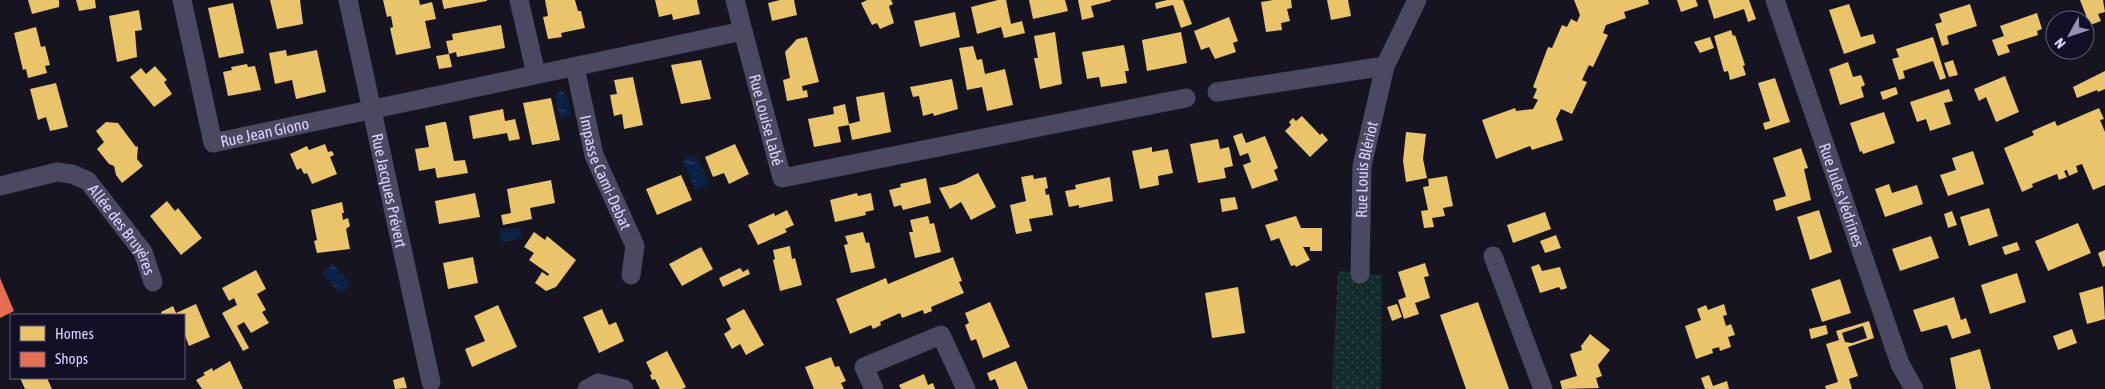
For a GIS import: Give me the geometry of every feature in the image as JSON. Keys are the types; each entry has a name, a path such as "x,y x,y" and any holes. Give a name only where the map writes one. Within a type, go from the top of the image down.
{"street":[{"name":"Rue Jean Giono","path":"182,0 212,143 371,109"},
{"name":"Rue Jacques Prévert","path":"348,0 431,382"},
{"path":"519,0 536,74"},
{"path":"371,109 743,30 735,0"},
{"name":"Rue Louis Blériot","path":"1360,274 1362,166 1385,66 1416,0"},
{"name":"Rue Jules Védrines","path":"1775,0 1900,364 1914,389"},
{"name":"Rue Louise Labé","path":"743,30 782,178 1186,98"},
{"path":"1216,92 1385,66"},
{"name":"Impasse Cami-Debat","path":"575,67 594,155 635,246 631,275"},
{"name":"Allée des Bruyères","path":"0,186 56,172 72,174 88,181 143,252 154,282"},
{"path":"1493,256 1543,389"},
{"path":"874,389 864,367 941,335 966,389"},
{"path":"587,389 598,383 624,389"}],"green space":[{"path":"1338,271 1382,275 1381,389 1332,389"}],"water":[{"path":"561,90 567,96 571,116 560,118 555,96"},
{"path":"688,155 693,158 696,156 709,184 696,190 683,162"},
{"path":"520,227 522,238 501,242 499,230"},
{"path":"333,264 351,284 341,294 322,273"}],"building: Homes":[{"path":"28,0 59,0 59,7 32,14"},
{"path":"76,0 95,0 96,8 79,11"},
{"path":"270,0 300,0 303,24 277,29"},
{"path":"383,0 419,0 420,5 432,2 436,19 425,21 431,48 396,55 390,28 393,27 391,16 387,17"},
{"path":"442,0 487,0 487,1 444,9"},
{"path":"545,0 575,0 578,11 581,11 585,28 561,33 562,37 548,39 543,17 548,16"},
{"path":"655,0 697,0 700,14 673,20 672,14 659,17"},
{"path":"780,0 794,0 797,15 772,21 768,3"},
{"path":"867,0 891,0 893,4 889,6 894,23 880,29 877,23 872,25 861,3"},
{"path":"998,0 1006,0 1011,24 1022,21 1025,33 1004,38 1001,27 977,34 971,7"},
{"path":"1029,0 1065,0 1068,11 1033,19"},
{"path":"1078,0 1111,1 1091,6 1094,17 1082,20"},
{"path":"1167,0 1183,0 1192,24 1181,28 1173,5 1156,9 1155,3"},
{"path":"1291,0 1292,8 1287,9 1290,21 1281,23 1282,30 1266,32 1261,2"},
{"path":"1327,0 1348,0 1351,16 1331,20"},
{"path":"1574,0 1648,0 1649,4 1624,12 1626,18 1606,25 1603,33 1608,35 1593,67 1589,65 1582,80 1587,82 1572,114 1561,109 1556,119 1563,140 1532,150 1530,146 1496,159 1482,120 1515,108 1516,111 1533,109 1538,100 1533,98 1537,89 1533,87 1548,47 1552,48 1562,25 1567,27 1571,19 1577,22 1580,15"},
{"path":"1677,0 1696,0 1698,6 1681,12"},
{"path":"1708,0 1749,0 1756,19 1748,22 1744,9 1714,19"},
{"path":"2080,0 2103,0 2105,12 2098,14 2101,21 2095,23 2095,10 2084,10"},
{"path":"233,3 244,53 219,58 208,8"},
{"path":"1849,4 1861,37 1873,34 1876,43 1844,54 1829,10"},
{"path":"1970,4 1977,26 1947,36 1949,44 1942,46 1935,24 1942,22 1939,14"},
{"path":"139,10 142,30 135,31 137,57 117,62 109,16"},
{"path":"955,12 960,37 920,47 914,21"},
{"path":"2037,13 2042,29 2037,31 2038,35 2007,45 2010,52 1998,56 1992,40 2004,36 2000,26"},
{"path":"1229,17 1238,41 1233,43 1236,52 1215,59 1209,47 1201,50 1194,31"},
{"path":"501,25 505,48 457,57 456,52 449,54 446,41 453,40 452,34"},
{"path":"36,27 41,47 45,46 50,65 45,66 47,73 28,78 26,69 23,70 14,33"},
{"path":"1731,30 1733,36 1735,35 1745,65 1743,66 1746,75 1730,80 1728,71 1724,72 1714,36"},
{"path":"1055,32 1062,84 1040,89 1034,58 1038,58 1034,36"},
{"path":"1181,32 1187,63 1147,71 1142,40"},
{"path":"807,37 819,82 802,86 803,91 807,90 808,97 787,101 783,80 790,78 785,52 797,39"},
{"path":"1710,37 1714,48 1700,53 1694,42"},
{"path":"1933,37 1946,78 1940,80 1933,61 1903,71 1905,78 1899,80 1892,59 1899,57 1896,49"},
{"path":"1124,45 1129,71 1125,71 1127,83 1101,87 1099,77 1087,79 1082,52"},
{"path":"973,46 977,60 982,59 985,74 1005,69 1013,105 987,111 982,87 967,90 959,48"},
{"path":"286,50 287,56 317,50 326,92 296,99 292,80 275,84 269,53"},
{"path":"449,54 452,67 439,69 436,56"},
{"path":"701,60 711,99 681,104 671,65"},
{"path":"1953,60 1958,75 1949,77 1944,63"},
{"path":"1848,62 1853,77 1861,75 1865,85 1861,87 1864,97 1840,105 1829,69"},
{"path":"247,64 248,67 255,66 261,90 228,96 223,72 232,70 231,67"},
{"path":"155,66 167,80 164,82 172,94 154,107 130,77 141,68 146,74"},
{"path":"2105,71 2105,89 2077,98 2073,87"},
{"path":"2005,76 2019,112 1996,122 1986,97 1979,101 1974,89"},
{"path":"633,77 643,125 624,129 622,114 614,116 610,95 617,94 614,80"},
{"path":"1775,78 1790,122 1765,130 1763,123 1770,121 1758,83"},
{"path":"952,79 958,109 934,116 933,113 923,116 919,96 913,97 910,87"},
{"path":"56,83 68,127 50,131 46,117 38,120 30,89"},
{"path":"1896,87 1898,94 1883,100 1880,92"},
{"path":"1949,89 1953,101 1944,103 1951,124 1930,131 1926,119 1917,122 1910,102"},
{"path":"884,92 891,132 852,140 849,125 838,127 841,142 814,147 808,119 834,114 833,107 845,104 849,124 860,121 856,97"},
{"path":"551,98 560,140 532,145 523,103"},
{"path":"2099,108 2104,119 2100,120 2105,132 2105,185 2093,190 2082,164 2076,166 2078,172 2069,176 2067,170 2064,171 2067,177 2059,180 2057,174 2032,184 2033,187 2022,192 2004,148 2034,135 2032,131 2055,121 2057,126"},
{"path":"503,109 505,121 515,119 520,139 509,141 507,133 473,139 469,116"},
{"path":"1884,112 1895,143 1863,154 1862,151 1860,152 1850,123"},
{"path":"1302,116 1320,135 1322,133 1328,140 1310,157 1285,131 1291,125 1289,122 1293,118 1296,121"},
{"path":"106,122 118,123 136,147 138,146 137,159 143,166 122,183 116,175 114,166 109,164 97,149 104,142 96,131"},
{"path":"446,122 454,161 465,160 468,173 437,178 435,168 419,171 415,149 429,147 425,126"},
{"path":"1406,132 1426,134 1423,159 1427,178 1406,182 1403,161"},
{"path":"1242,133 1246,143 1265,136 1278,168 1274,170 1278,180 1252,189 1243,165 1251,162 1248,153 1240,156 1233,136"},
{"path":"1218,139 1220,149 1229,147 1233,166 1224,168 1226,178 1198,183 1190,144"},
{"path":"325,144 328,152 332,151 334,155 330,157 337,174 312,184 307,173 304,174 301,168 297,170 290,154 307,146 309,150"},
{"path":"735,144 749,174 729,184 724,173 713,177 705,157"},
{"path":"1152,147 1152,152 1168,149 1173,173 1158,176 1159,185 1140,189 1132,151"},
{"path":"1801,148 1808,168 1804,169 1811,200 1776,211 1773,200 1786,196 1773,158"},
{"path":"1973,151 1984,184 1948,196 1940,175 1956,170 1952,158"},
{"path":"978,173 996,207 971,220 961,202 950,209 939,188 956,184"},
{"path":"681,175 692,200 657,215 646,189"},
{"path":"1033,175 1034,179 1046,177 1048,188 1045,189 1046,195 1049,194 1053,215 1029,219 1032,231 1016,234 1010,205 1026,201 1021,177"},
{"path":"1447,176 1453,206 1443,208 1445,216 1432,218 1434,227 1424,228 1421,211 1428,210 1423,187 1429,186 1428,179"},
{"path":"1110,177 1113,201 1079,208 1079,205 1069,207 1065,191 1076,189 1075,185"},
{"path":"926,178 931,203 903,210 901,205 894,207 889,190 901,187 900,184"},
{"path":"551,180 555,203 530,208 532,219 503,225 501,215 511,213 507,189"},
{"path":"1889,184 1892,193 1917,185 1923,204 1885,217 1875,189"},
{"path":"475,193 480,217 439,224 435,201"},
{"path":"857,193 858,196 871,193 874,210 865,212 866,215 835,222 830,200"},
{"path":"1235,197 1238,209 1222,212 1220,199"},
{"path":"167,201 175,211 178,208 202,238 181,255 150,216"},
{"path":"342,202 343,220 348,218 350,226 346,229 350,249 317,253 314,241 317,240 311,210"},
{"path":"1989,208 1998,236 1969,246 1960,217"},
{"path":"787,210 794,225 785,229 787,232 758,245 748,225 774,213 775,216"},
{"path":"1819,210 1832,252 1810,260 1797,217"},
{"path":"1952,211 1957,225 1948,228 1944,214"},
{"path":"1545,212 1551,229 1513,243 1507,225"},
{"path":"928,216 930,224 934,223 941,252 915,258 909,232 913,232 910,220"},
{"path":"1296,216 1301,228 1322,228 1322,251 1310,251 1310,247 1303,247 1310,260 1296,267 1295,265 1291,266 1279,238 1271,241 1265,225"},
{"path":"2078,223 2091,253 2048,271 2035,241"},
{"path":"534,232 545,240 547,236 576,260 556,287 546,291 535,283 542,272 548,276 549,274 529,260 534,253 524,247"},
{"path":"863,232 866,243 869,242 875,268 851,273 844,245 848,244 845,236"},
{"path":"1556,235 1561,248 1545,253 1540,241"},
{"path":"1931,236 1939,258 1900,271 1892,249"},
{"path":"2017,242 2020,250 2005,255 2002,247"},
{"path":"790,246 792,259 795,258 802,285 780,291 773,260 775,259 773,250"},
{"path":"701,247 713,269 682,286 669,264"},
{"path":"2105,250 2105,266 2103,267 2098,253"},
{"path":"473,257 478,283 448,289 443,263"},
{"path":"953,257 962,281 959,282 964,293 931,307 932,311 924,314 923,310 902,318 900,313 880,322 881,325 873,329 871,325 850,334 836,299 886,278 888,284"},
{"path":"1425,263 1429,276 1424,277 1430,298 1415,303 1419,314 1404,319 1398,300 1406,297 1398,272"},
{"path":"1539,264 1542,271 1560,267 1567,288 1561,290 1559,287 1540,293 1531,267"},
{"path":"740,268 743,272 748,269 750,274 723,287 719,278"},
{"path":"256,270 266,289 257,294 266,310 262,312 269,323 251,333 244,322 237,326 249,348 243,351 222,313 237,305 234,298 229,301 222,288"},
{"path":"2017,273 2026,302 1990,314 1981,285"},
{"path":"1840,279 1851,313 1822,322 1811,289"},
{"path":"2103,286 2105,319 2087,324 2079,293"},
{"path":"1238,287 1245,333 1212,338 1205,293"},
{"path":"1954,297 1961,320 1966,318 1971,333 1952,339 1947,325 1921,332 1913,310"},
{"path":"990,302 1010,347 983,358 976,339 971,341 965,325 969,323 965,313"},
{"path":"1478,302 1509,389 1466,389 1440,315"},
{"path":"196,304 210,337 189,346 185,336 185,314 162,314 161,312 173,306 176,313"},
{"path":"1397,304 1402,317 1392,321 1387,307"},
{"path":"1724,304 1727,315 1723,316 1726,326 1731,324 1735,335 1728,337 1731,347 1720,351 1719,347 1712,349 1713,353 1696,359 1685,326 1701,320 1697,309 1706,305 1708,310"},
{"path":"498,305 517,347 472,367 465,349 485,341 474,316"},
{"path":"602,309 609,325 616,322 624,341 599,353 583,317"},
{"path":"744,309 764,345 746,355 740,344 732,349 724,334 731,329 726,319"},
{"path":"1869,321 1874,338 1848,347 1858,376 1849,379 1852,389 1826,389 1825,386 1838,382 1826,344 1839,340 1836,331","holes":["1863,326 1867,338 1852,343 1845,342 1842,333"]},
{"path":"1826,325 1828,334 1811,339 1809,329"},
{"path":"2072,329 2077,343 2058,350 2053,336"},
{"path":"1590,334 1610,350 1598,365 1602,376 1596,378 1599,388 1562,389 1560,381 1577,376 1570,354 1582,350 1581,346"},
{"path":"1980,349 1991,389 1956,389 1950,358"},
{"path":"667,351 686,387 682,389 660,389 655,379 652,380 650,375 652,374 646,362"},
{"path":"831,357 835,367 839,366 846,381 841,383 844,389 814,389 805,367"},
{"path":"230,361 243,389 202,389 196,380 205,375 203,373 212,368 213,371"},
{"path":"1016,361 1028,389 999,389 995,379 990,381 987,373"},
{"path":"924,374 928,385 933,383 935,389 901,389 899,385"},
{"path":"1709,375 1713,386 1727,381 1729,389 1705,389 1701,378"},
{"path":"404,377 407,388 395,389 393,380"},
{"path":"20,379 47,379 52,389 25,389"}],"building: Shops":[{"path":"0,278 14,311 0,318"}]}
